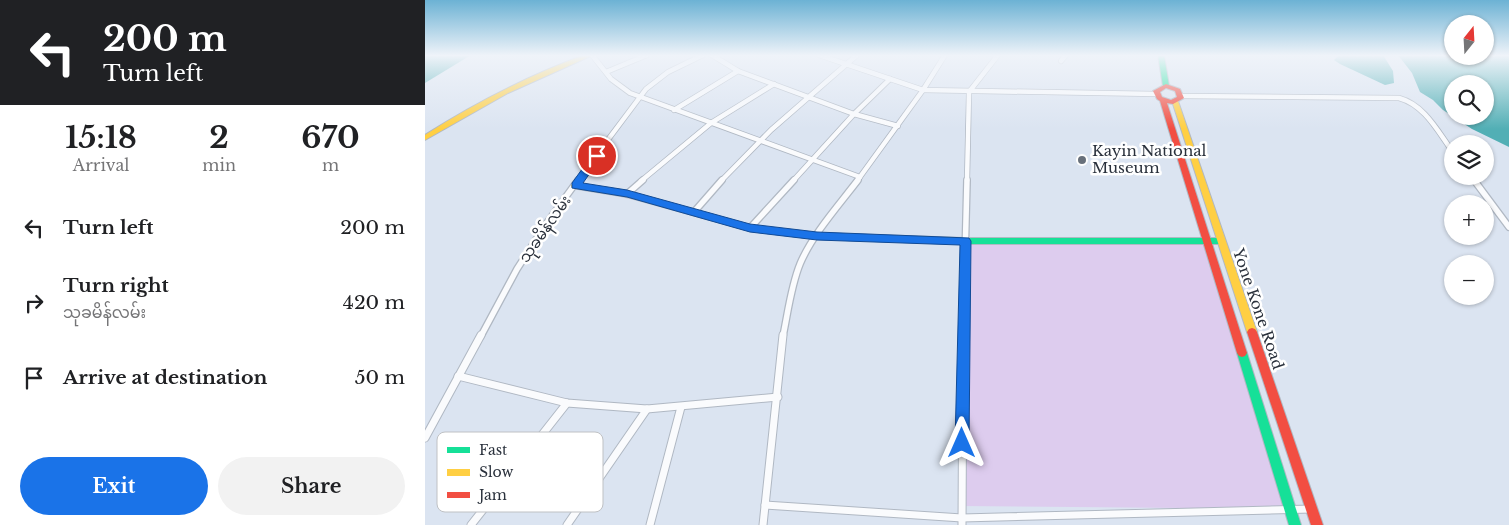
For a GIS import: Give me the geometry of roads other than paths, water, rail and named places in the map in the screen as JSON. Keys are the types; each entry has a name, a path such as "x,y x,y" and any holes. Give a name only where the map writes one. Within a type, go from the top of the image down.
{"street":[{"path":"425,138 443,126 532,80"},
{"path":"613,80 623,89 674,110 860,177"},
{"name":"သုခမိန်လမ်း","path":"425,438 517,269 639,96 655,80"},
{"path":"674,110 724,80"},
{"path":"762,80 854,114 897,126"},
{"path":"693,212 725,175 759,141 827,80"},
{"path":"750,228 854,114 889,80"},
{"path":"892,80 923,90 969,92 1178,99 1391,97 1412,103 1423,113 1444,140"},
{"path":"763,525 783,336 795,280 801,262 817,236 930,80"},
{"path":"962,522 965,241 969,92 979,80"},
{"path":"1165,80 1166,86"},
{"path":"627,194 711,123 774,84"},
{"path":"1178,99 1178,90 1166,86 1157,89 1181,159 1295,525"},
{"name":"Yone Kone Road","path":"1178,99 1194,160 1220,241 1317,525"},
{"path":"1181,159 1194,160"},
{"path":"1478,185 1509,227"},
{"path":"575,186 627,194 750,228 817,236 965,241 1220,241"},
{"path":"458,376 567,403 647,409 778,397"},
{"path":"544,432 567,403"},
{"path":"650,525 681,407"},
{"path":"603,473 647,409"},
{"path":"765,505 962,522 1312,509"},
{"path":"471,525 481,512"},
{"path":"567,525 576,512"}],"water":[{"path":"1373,80 1394,80 1394,83 1385,85"},
{"path":"1415,80 1444,80 1444,111 1433,100 1420,92"},
{"path":"1494,80 1509,80 1509,147 1494,140 1494,135 1484,135 1466,125 1494,125"}],"place":[{"name":"Kayin National Museum","path":"1082,160"}]}
